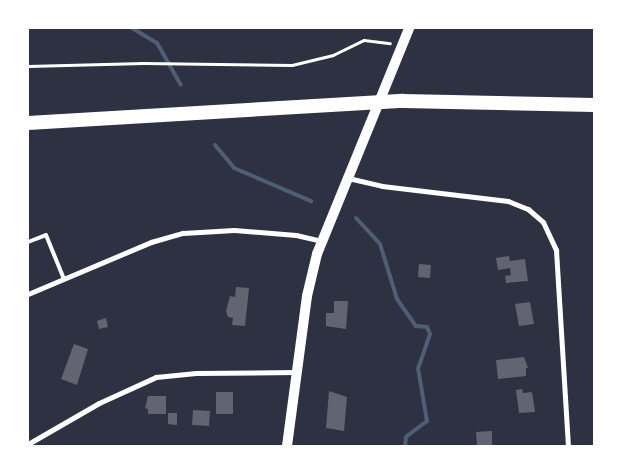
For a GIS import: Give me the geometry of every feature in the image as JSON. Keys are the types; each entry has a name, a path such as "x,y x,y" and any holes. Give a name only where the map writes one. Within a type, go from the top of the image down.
{"highway":[{"path":"28,123 420,100 594,105"}],"main road":[{"path":"287,446 310,282 322,241 408,28"}],"street":[{"path":"347,178 376,185 508,201 528,209 543,222 556,250 568,446"},
{"path":"28,294 151,242 201,230 296,235 322,241"},
{"path":"28,444 99,403 156,378 196,373 298,372"}],"lane":[{"path":"28,242 46,235 64,279"}],"path":[{"path":"28,66 143,63 298,65 333,55 371,39 401,47"}],"building":[{"path":"509,256 510,261 525,259 528,281 506,283 505,276 511,275 510,268 498,270 496,258"},
{"path":"419,264 431,265 430,278 418,277"},
{"path":"236,287 249,288 245,326 232,325 233,318 228,317 226,311 230,296 235,297"},
{"path":"334,301 348,301 346,329 326,326 326,313 334,313"},
{"path":"530,302 534,324 519,326 515,304"},
{"path":"106,318 108,327 99,329 97,321"},
{"path":"74,344 88,349 77,385 61,379"},
{"path":"524,357 528,368 526,368 526,376 498,379 496,360"},
{"path":"522,389 523,393 532,392 535,412 519,413 516,390"},
{"path":"329,391 347,397 344,431 326,428"},
{"path":"216,392 233,392 233,414 216,414"},
{"path":"148,396 166,396 166,414 148,414 148,409 145,408"},
{"path":"193,410 210,411 209,426 192,425"},
{"path":"168,413 177,413 177,425 168,424"},
{"path":"492,431 492,446 477,446 476,432"}],"waterway":[{"path":"132,28 157,43 181,85"},
{"path":"215,145 234,168 311,201"},
{"path":"356,218 380,244 397,299 416,326 427,327 430,334 418,368 427,421 406,437 405,446"}]}
